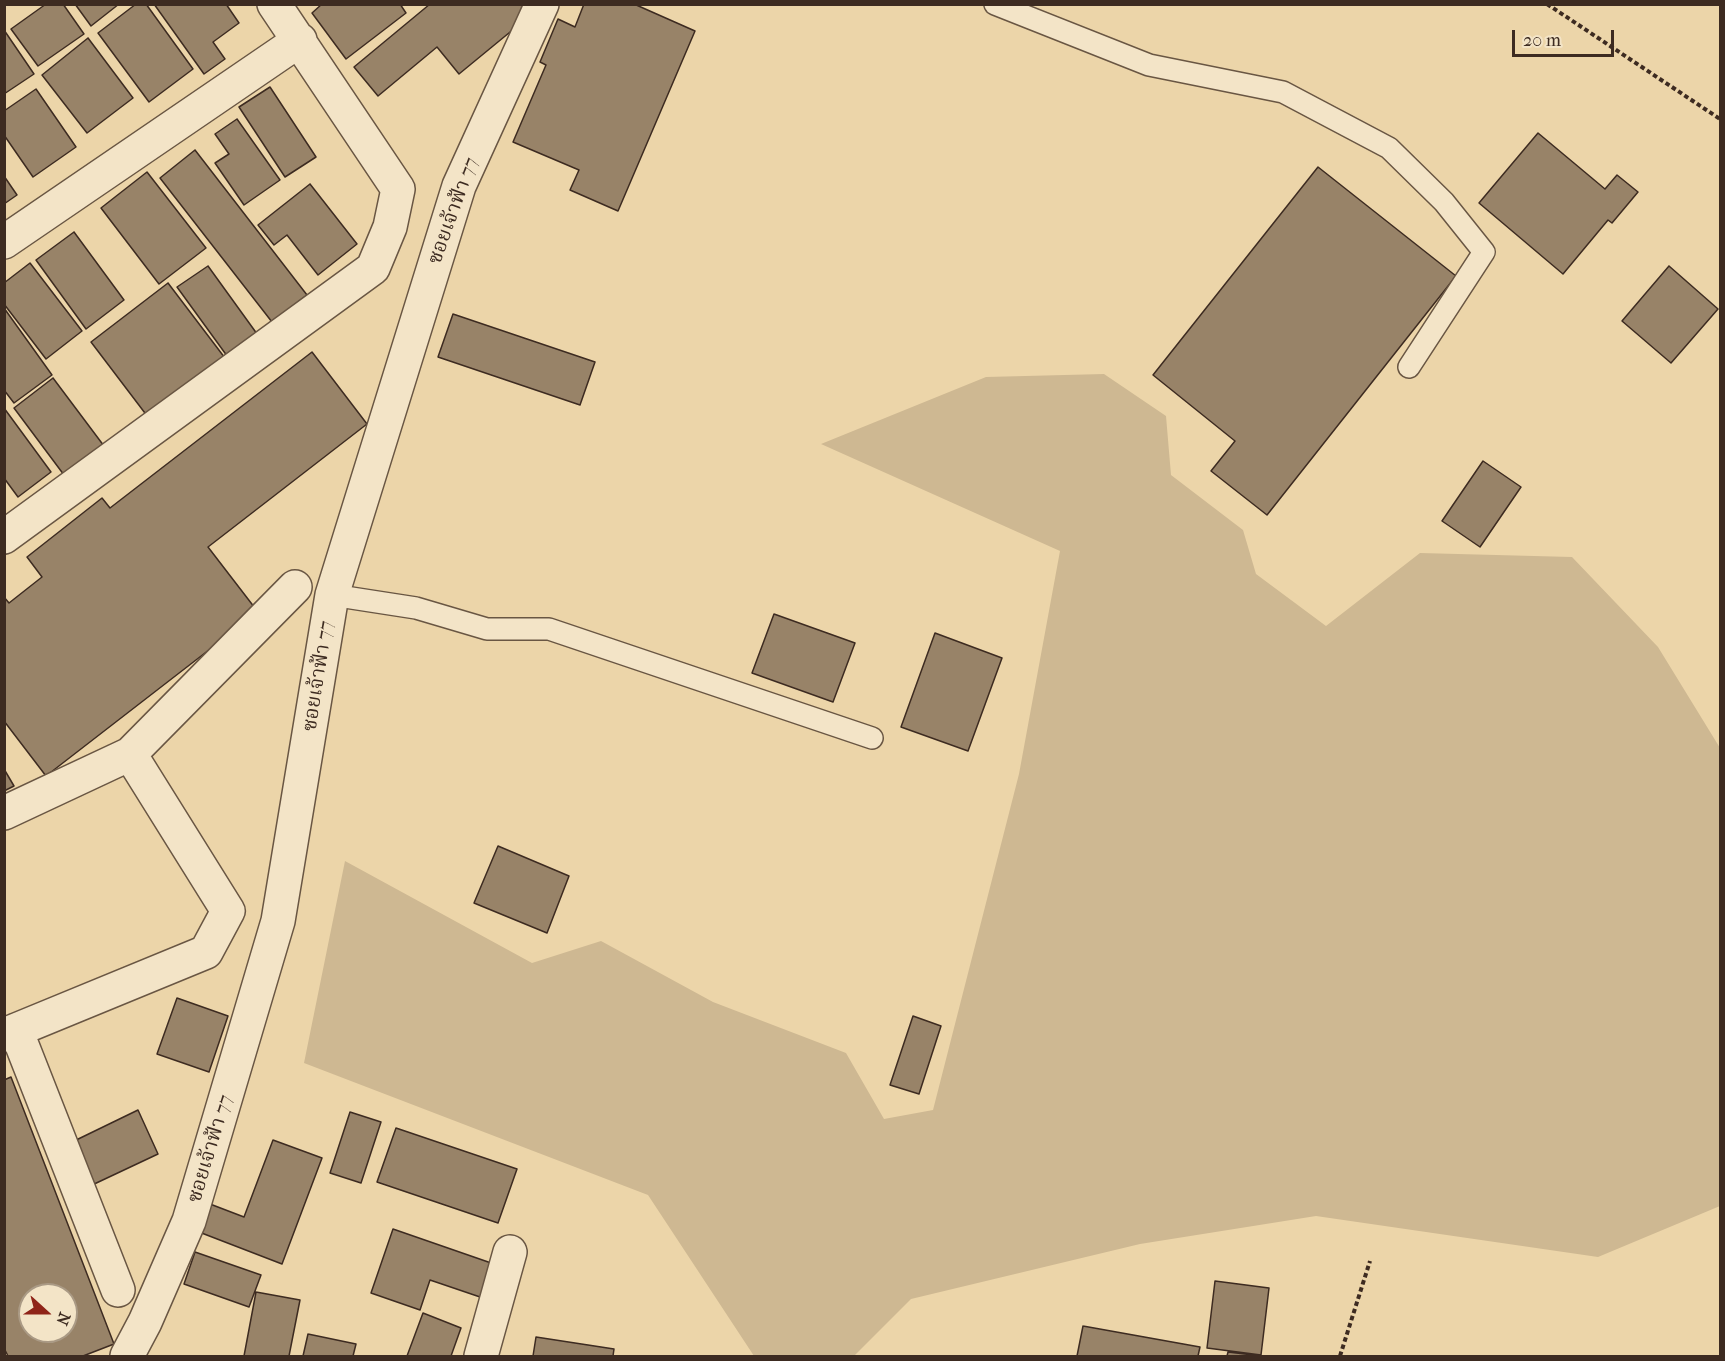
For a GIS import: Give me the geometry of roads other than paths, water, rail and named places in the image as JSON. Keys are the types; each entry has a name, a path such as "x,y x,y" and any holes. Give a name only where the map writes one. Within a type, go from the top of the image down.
{"street":[{"path":"4,537 373,268 390,227 398,189 274,4"},
{"name":"ซอยเจ้าฟ้า 77","path":"127,1356 145,1322 189,1221 278,921 332,595 459,186 542,4"},
{"path":"4,242 300,40"},
{"path":"4,813 130,754 295,587"},
{"path":"118,1290 10,1032 206,952 228,911 130,754"},
{"path":"481,1356 510,1252"}],"lane":[{"path":"995,4 1149,65 1283,92 1389,148 1444,202 1484,252 1409,367"},
{"path":"332,595 416,608 487,629 549,629 872,738"}]}
